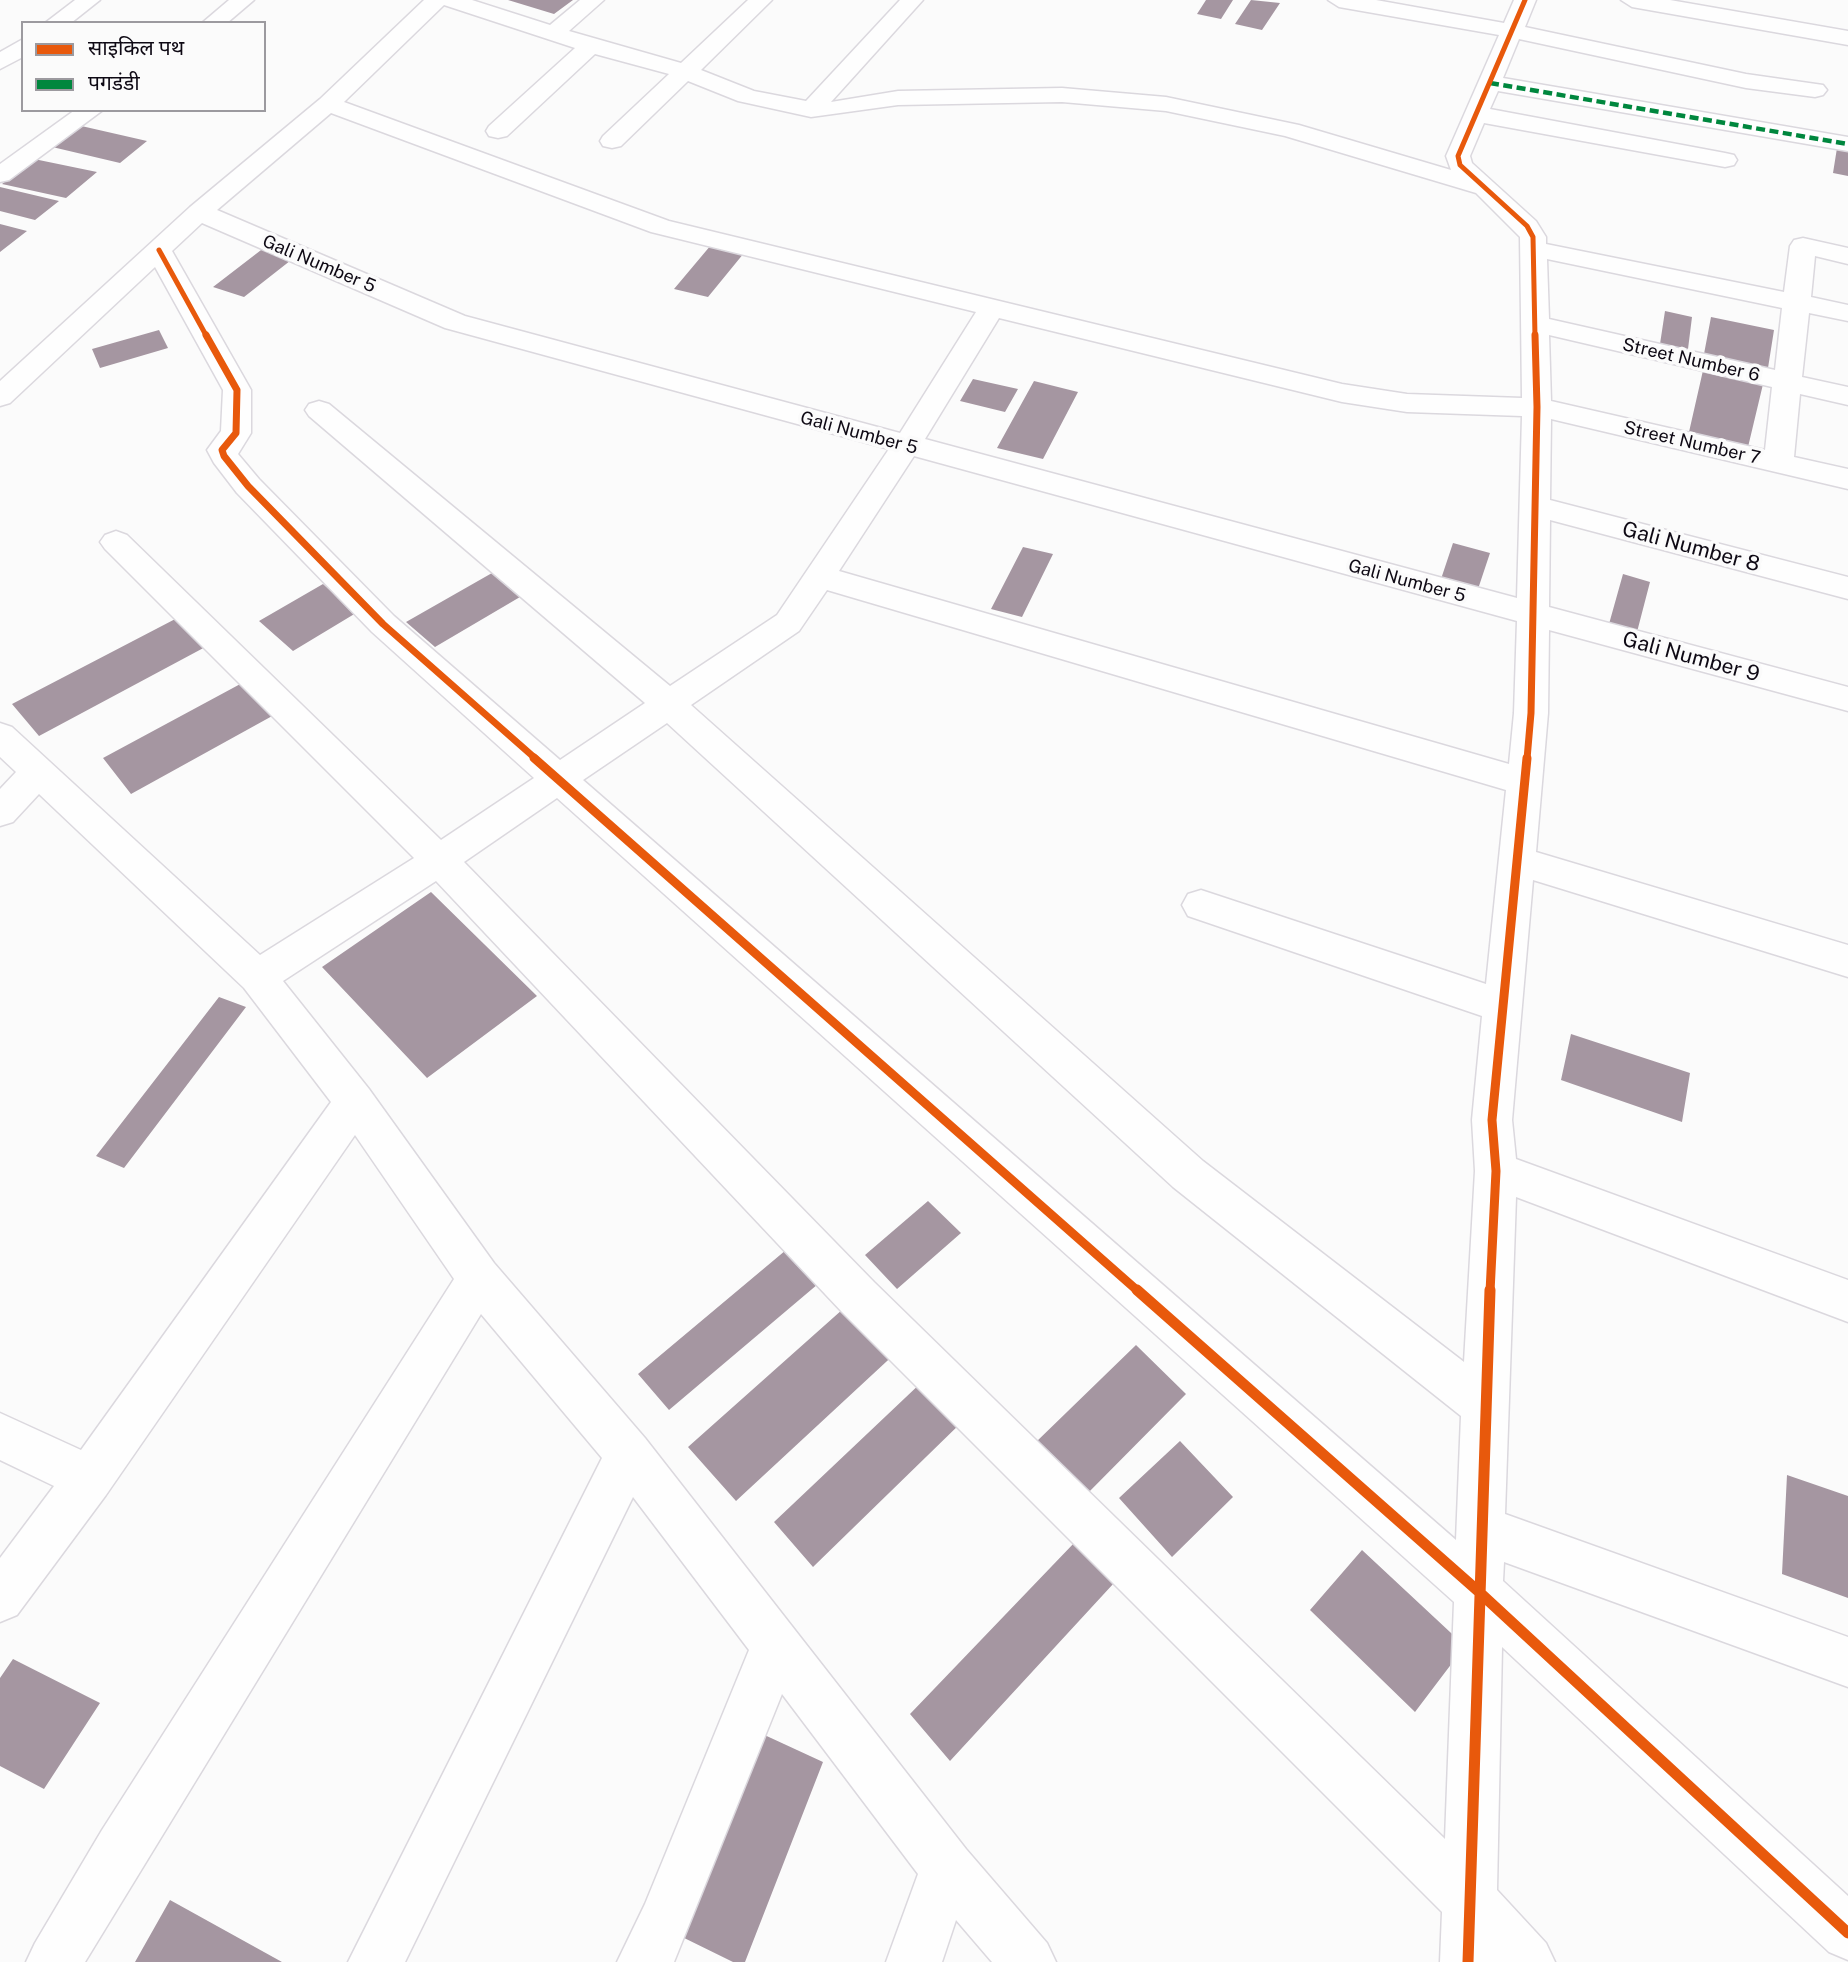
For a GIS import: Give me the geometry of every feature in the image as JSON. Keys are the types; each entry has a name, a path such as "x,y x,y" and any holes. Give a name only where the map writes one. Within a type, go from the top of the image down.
{"street":[{"path":"59,21 89,0"},
{"path":"216,21 243,0"},
{"path":"0,397 199,212 328,104 437,0"},
{"path":"450,0 555,32 591,46 683,71 746,96 811,110 898,98 1062,95 1166,104 1290,130 1486,188"},
{"path":"555,32 593,0"},
{"path":"612,141 761,0"},
{"path":"811,110 912,0"},
{"path":"1339,0 1512,30 1746,81 1815,90"},
{"path":"1468,1962 1483,1406 1496,1171 1492,1119 1531,713 1537,407 1533,237 1527,226 1460,165 1458,156 1525,0"},
{"path":"1632,0 1848,38"},
{"path":"498,131 591,46"},
{"path":"0,62 21,47"},
{"path":"1490,83 1848,144"},
{"name":"Street Number 7","path":"328,104 660,227 1342,393 1407,403 1537,407 1848,479"},
{"path":"0,175 88,112"},
{"path":"1476,114 1725,160"},
{"name":"Gali Number 5","path":"199,212 455,322 1534,615"},
{"path":"1778,463 1803,246 1848,256"},
{"path":"159,250 237,390 236,433 222,450 224,456 248,486 383,624 1478,1591 1848,1933"},
{"path":"1534,250 1848,313"},
{"path":"258,977 439,860 555,778 788,623 906,446 992,308"},
{"name":"Street Number 6","path":"1535,324 1848,396"},
{"path":"319,410 667,704 1188,1174 1483,1406"},
{"name":"Gali Number 8","path":"1535,506 1848,588"},
{"path":"117,542 439,860 858,1297 1469,1900 1527,1962"},
{"path":"817,576 1525,782"},
{"name":"Gali Number 9","path":"1534,615 1848,699"},
{"path":"0,736 258,977 355,1102 479,1278 629,1454 947,1868 1028,1962"},
{"path":"0,812 37,773"},
{"path":"1517,861 1848,961"},
{"path":"1201,905 1503,1006"},
{"path":"0,1598 89,1478 355,1102"},
{"path":"1496,1171 1848,1301"},
{"path":"54,1962 121,1849 479,1278"},
{"path":"0,1436 89,1478"},
{"path":"376,1962 629,1454"},
{"path":"1480,1529 1848,1662"},
{"path":"645,1962 666,1922 776,1645"},
{"path":"914,1962 947,1868"}],"building":[{"path":"508,0 573,0 554,14"},
{"path":"1206,0 1233,0 1221,19 1197,14"},
{"path":"1251,0 1280,3 1262,30 1235,24"},
{"path":"77,125 147,141 120,163 48,146"},
{"path":"1837,148 1848,150 1848,176 1833,173"},
{"path":"34,159 97,172 66,198 2,184"},
{"path":"0,187 59,201 35,220 0,211"},
{"path":"0,224 27,231 0,252"},
{"path":"711,245 744,253 708,297 674,289"},
{"path":"265,247 295,257 244,297 213,287"},
{"path":"1665,311 1692,317 1688,349 1660,344"},
{"path":"1711,317 1774,330 1768,368 1704,354"},
{"path":"159,330 168,348 100,368 92,349"},
{"path":"1704,366 1764,380 1748,447 1689,432"},
{"path":"973,379 1018,389 1005,412 960,401"},
{"path":"1034,381 1078,392 1043,459 997,448"},
{"path":"1453,543 1490,553 1478,589 1441,579"},
{"path":"1023,547 1053,554 1022,617 991,609"},
{"path":"492,573 520,597 435,647 406,622"},
{"path":"1623,574 1650,582 1637,632 1609,624"},
{"path":"323,584 356,613 293,651 259,621"},
{"path":"181,616 209,645 39,736 12,704"},
{"path":"244,682 274,715 131,794 103,758"},
{"path":"431,892 537,996 427,1078 322,967"},
{"path":"219,997 246,1007 124,1168 96,1156"},
{"path":"1571,1034 1690,1073 1682,1122 1561,1080"},
{"path":"928,1201 961,1233 897,1289 865,1255"},
{"path":"786,1250 818,1284 669,1410 638,1374"},
{"path":"852,1301 900,1349 736,1501 688,1447"},
{"path":"1136,1345 1186,1394 1084,1497 1034,1444"},
{"path":"924,1380 964,1420 813,1567 774,1522"},
{"path":"1180,1441 1233,1497 1172,1557 1119,1498"},
{"path":"1787,1475 1848,1496 1848,1598 1782,1574"},
{"path":"1075,1542 1114,1583 950,1761 910,1714"},
{"path":"1362,1550 1465,1646 1415,1712 1310,1610"},
{"path":"13,1659 100,1703 44,1789 0,1766 0,1678"},
{"path":"758,1732 823,1762 745,1962 733,1962 674,1933"},
{"path":"170,1900 282,1962 135,1962"}],"marked path":[{"path":"1490,83 1848,144"}],"cycle path":[{"path":"1468,1962 1484,1406 1496,1171 1492,1120 1531,713 1537,407 1533,237 1527,226 1460,165 1458,156 1525,0"},
{"path":"159,250 237,390 236,433 222,450 224,456 248,486 383,624 1478,1591 1848,1933"}]}
